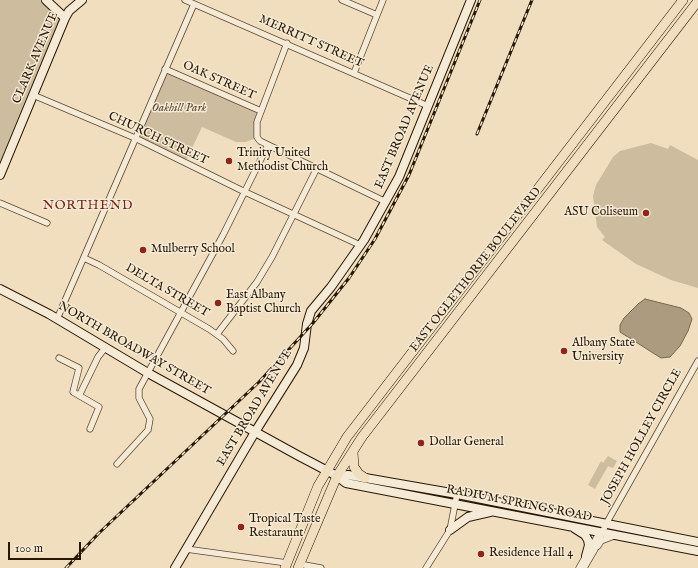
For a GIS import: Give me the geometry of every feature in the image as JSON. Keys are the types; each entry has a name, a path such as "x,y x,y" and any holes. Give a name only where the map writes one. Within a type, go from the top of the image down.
{"main road":[{"path":"46,0 64,18"},
{"name":"CLARK AVENUE","path":"0,175 64,18 69,11 82,0"},
{"name":"EAST BROAD AVENUE","path":"175,568 255,432 301,358 312,311 360,245 400,177 471,0"},
{"name":"EAST OGLETHORPE BOULEVARD","path":"287,566 312,499 326,471 356,424 683,0"},
{"name":"EAST OGLETHORPE BOULEVARD","path":"299,566 337,476 353,451 458,312 698,1"},
{"name":"NORTH BROADWAY STREET","path":"0,289 326,471"},
{"path":"353,451 354,467 359,474 365,478"},
{"name":"RADIUM SPRINGS ROAD","path":"326,471 337,476 346,483 570,526 698,542"},
{"name":"RADIUM SPRINGS ROAD","path":"337,476 348,474 457,494 603,529 618,535 698,551"},
{"path":"450,530 468,517 493,511"},
{"path":"570,526 585,535 588,540 589,545 586,556"}],"street":[{"name":"MERRITT STREET","path":"185,0 287,43 428,106"},
{"path":"342,0 377,15"},
{"path":"354,73 383,0"},
{"path":"57,320 194,4"},
{"path":"261,111 287,43"},
{"name":"OAK STREET","path":"165,69 261,111 257,122 257,137 260,141 386,202"},
{"name":"CHURCH STREET","path":"33,95 135,138 245,192 360,245"},
{"path":"117,464 148,430 149,414 138,398 138,394 245,192 268,145"},
{"path":"217,334 257,282 317,168"},
{"path":"0,203 47,223"},
{"name":"DELTA STREET","path":"84,258 99,264 182,312 217,334 233,351"},
{"path":"80,394 98,357 105,348"},
{"path":"59,358 79,368 73,392 80,394 100,407 90,429"},
{"name":"JOSEPH HOLLEY CIRCLE","path":"603,529 698,361"},
{"path":"426,568 450,530 457,494"},
{"path":"595,549 603,529"},
{"path":"579,568 603,529"},
{"path":"584,568 601,541 618,535"},
{"path":"186,549 287,566"},
{"path":"299,566 321,568"}],"green space":[{"path":"0,0 44,0 63,18 0,165"},
{"name":"Oakhill Park","path":"165,70 259,112 256,138 246,142 236,142 202,127 185,163 136,138"},
{"name":"ASU Coliseum","path":"651,143 668,149 670,145 698,160 698,288 671,280 636,264 602,240 605,237 597,227 593,196 596,185 613,157 620,151"},
{"path":"608,456 617,461 613,468 608,466 595,489 588,485 601,461 603,463"}],"shaded area":[{"path":"645,299 681,308 689,313 692,319 688,331 680,346 670,357 661,358 620,332 620,325 624,318"}],"railway":[{"path":"66,568 98,534 259,382 313,323 349,278 375,239 409,175 480,0"},
{"path":"477,134 532,0"}],"place":[{"name":"Trinity United Methodist Church","path":"229,161"},
{"name":"ASU Coliseum","path":"646,213"},
{"name":"Mulberry School","path":"143,250"},
{"name":"East Albany Baptist Church","path":"218,303"},
{"name":"Albany State University","path":"564,351"},
{"name":"Dollar General","path":"421,443"},
{"name":"Tropical Taste Restaraunt","path":"241,527"},
{"name":"Residence Hall 4","path":"481,554"}],"district":[{"name":"NORTHEND","path":"88,206"}]}
